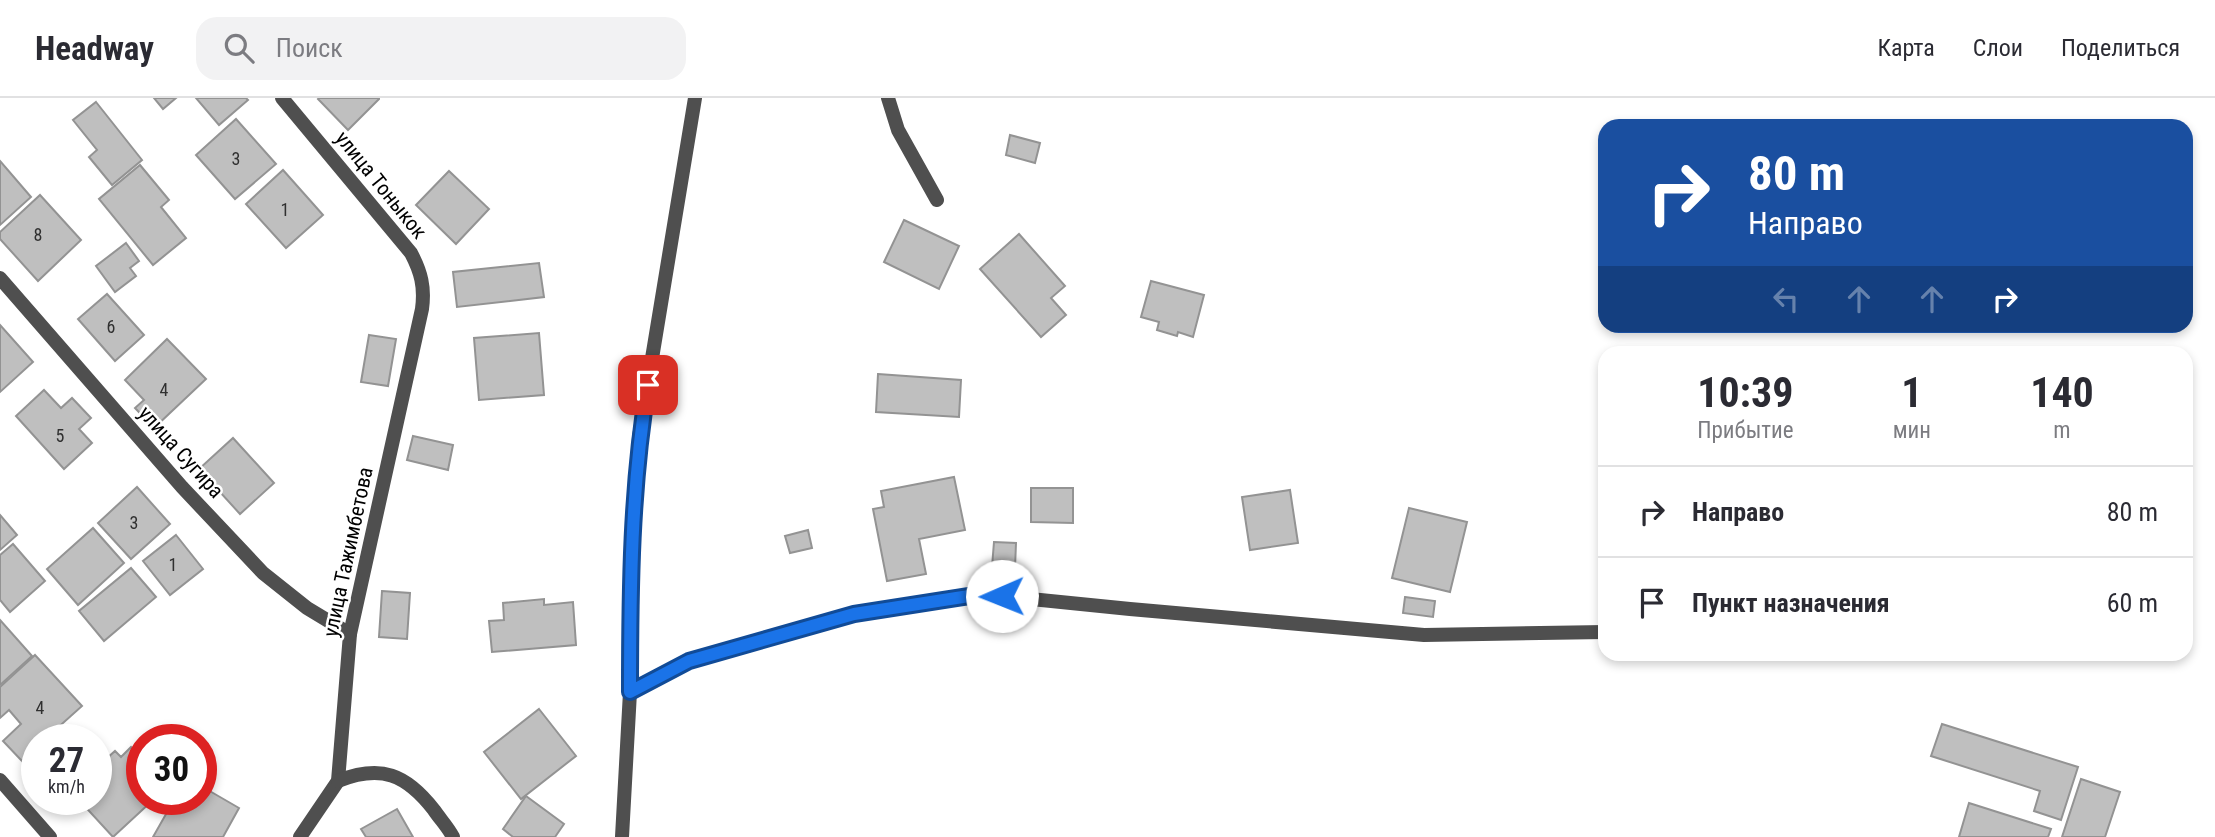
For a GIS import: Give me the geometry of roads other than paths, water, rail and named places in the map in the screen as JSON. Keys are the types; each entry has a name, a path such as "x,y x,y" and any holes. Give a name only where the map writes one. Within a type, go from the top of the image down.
{"street":[{"name":"улица Тоныкок","path":"282,98 411,253 424,288 422,309"},
{"path":"622,837 630,692 631,564 639,438 695,98"},
{"path":"888,98 898,130 937,200"},
{"name":"улица Сугира","path":"0,278 182,487 263,573 307,608 349,635"},
{"name":"улица Тажимбетова","path":"300,837 338,781 349,635 422,309"},
{"path":"630,692 689,661 854,614 982,594 1424,635 1598,632"},
{"path":"338,781 368,772 395,775 421,793 453,837"},
{"path":"0,780 50,837"}]}
